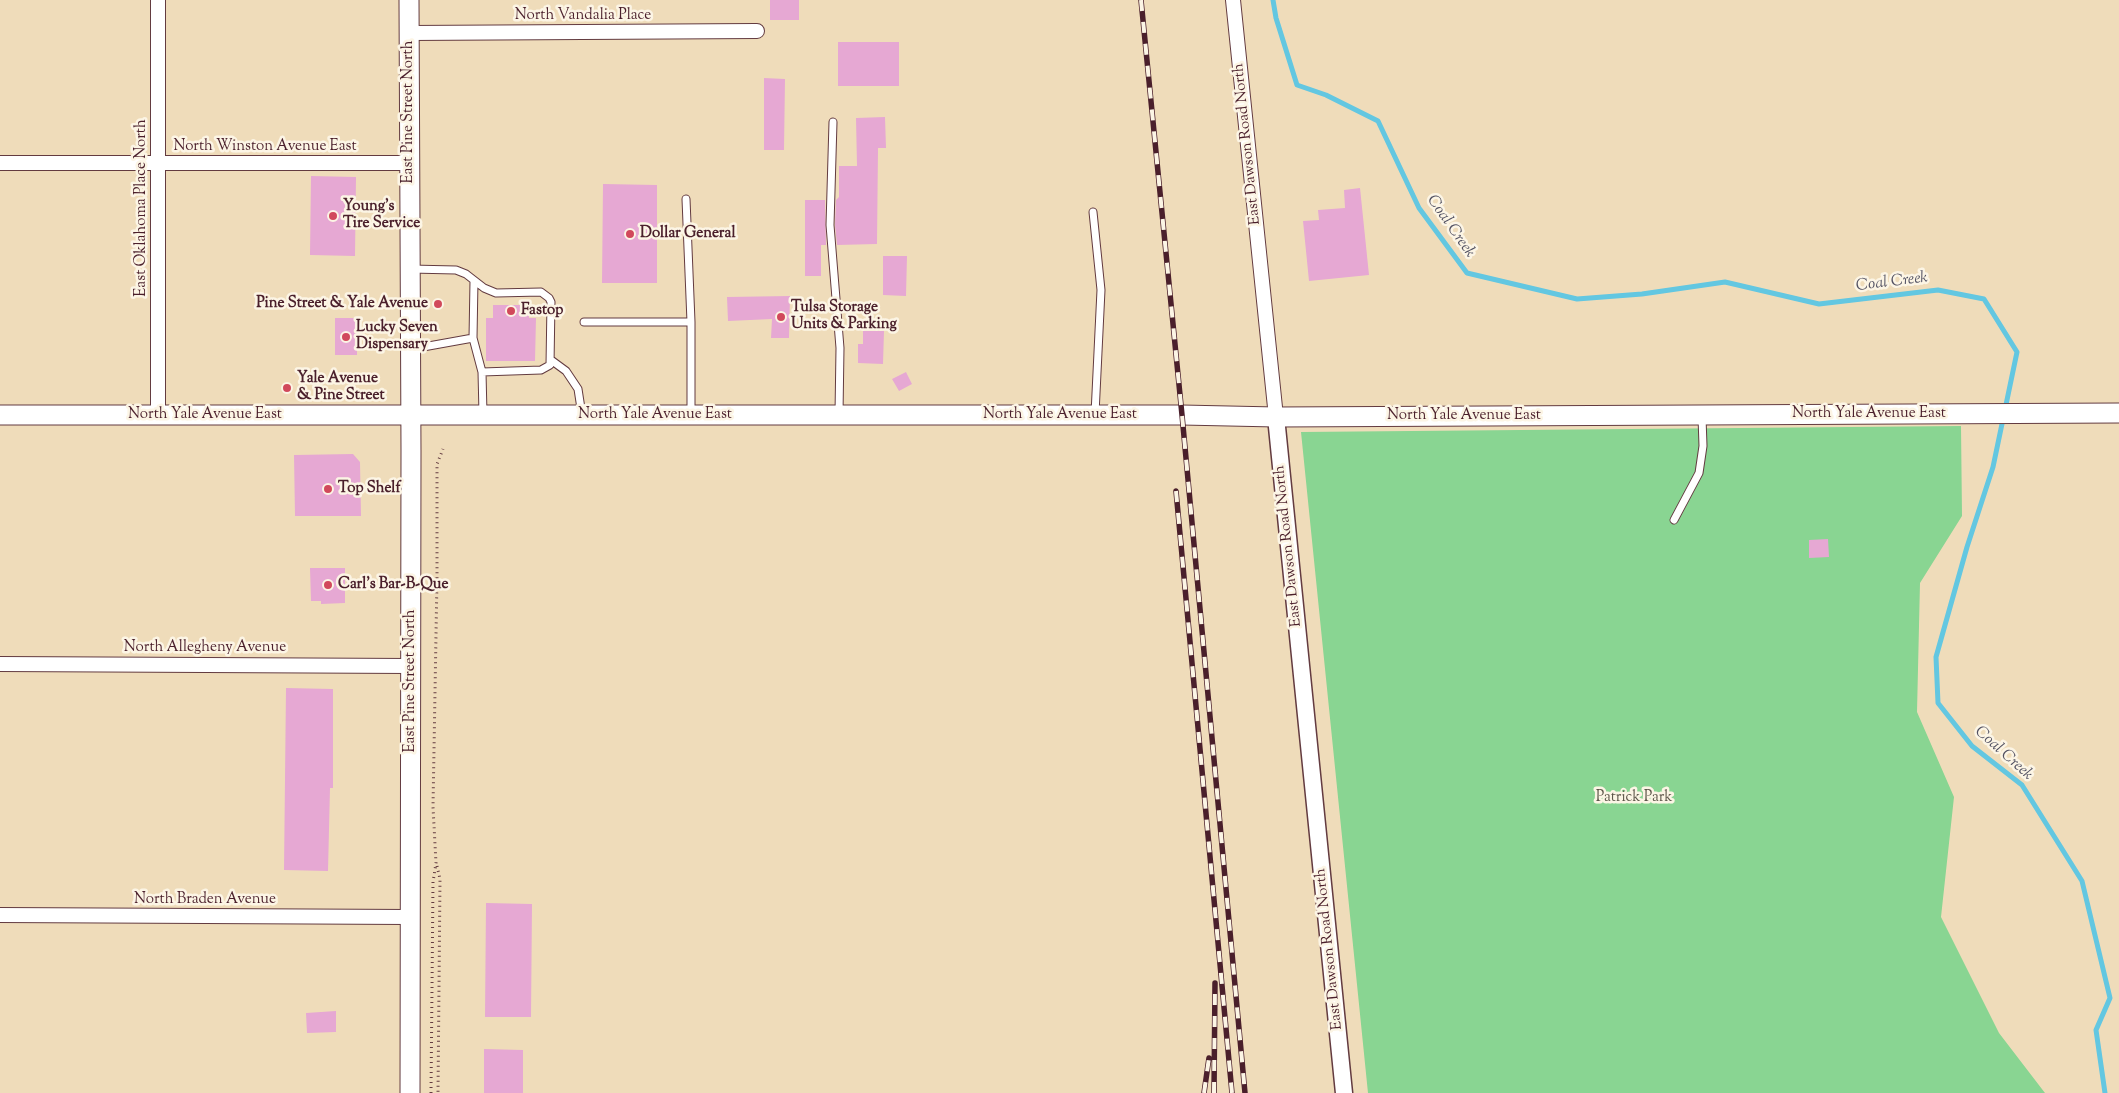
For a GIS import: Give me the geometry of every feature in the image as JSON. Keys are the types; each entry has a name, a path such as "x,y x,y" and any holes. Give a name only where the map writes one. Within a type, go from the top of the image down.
{"main road":[{"name":"East Pine Street North","path":"409,0 411,414 410,1093"},
{"name":"North Yale Avenue East","path":"0,415 691,414 1276,417 2119,413"}],"street":[{"name":"East Oklahoma Place North","path":"158,0 158,415"},
{"name":"East Dawson Road North","path":"1233,0 1344,1093"},
{"name":"North Vandalia Place","path":"409,33 758,31"},
{"name":"North Winston Avenue East","path":"0,163 409,163"},
{"name":"North Allegheny Avenue","path":"0,664 411,666"},
{"name":"North Braden Avenue","path":"0,915 410,917"}],"lane":[{"path":"833,122 830,224 840,348 839,415"},
{"path":"686,199 691,322 691,414"},
{"path":"1093,212 1101,290 1094,415"},
{"path":"410,269 456,270 466,274 484,288 496,293 541,292 549,298 551,302 551,360 547,369 482,372"},
{"path":"474,281 473,338 482,372 482,414"},
{"path":"584,322 691,322"},
{"path":"410,349 473,338"},
{"path":"551,360 566,371 578,389 582,414"},
{"path":"1674,520 1698,473 1703,446 1702,415"}],"path":[{"name":"East Pine Street North","path":"438,1093 440,879 436,863 433,807 437,464 443,449"},
{"name":"East Pine Street North","path":"431,1093 433,882 436,863"}],"green space":[{"name":"Patrick Park","path":"1961,426 1962,516 1920,583 1917,712 1954,797 1941,917 1999,1033 2045,1093 1368,1093 1301,432"}],"building":[{"path":"770,0 799,0 799,20 770,20"},
{"path":"838,42 899,42 899,86 838,86"},
{"path":"764,78 785,79 784,150 764,150"},
{"path":"885,117 886,148 878,148 877,244 837,245 835,225 836,200 839,197 839,166 857,166 856,118"},
{"name":"Young's Tire Service","path":"311,176 356,177 355,256 310,255"},
{"name":"Dollar General","path":"603,184 657,185 657,283 602,283"},
{"path":"1360,188 1369,275 1309,281 1303,221 1319,220 1318,210 1345,208 1344,190"},
{"path":"805,200 825,200 826,245 821,245 821,276 805,276"},
{"path":"883,256 907,256 906,296 883,295"},
{"path":"790,296 789,338 771,338 772,319 728,321 727,297"},
{"path":"493,305 529,305 529,318 536,318 535,361 486,361 486,318 493,318"},
{"name":"Lucky Seven Dispensary","path":"335,318 357,318 357,355 335,355"},
{"path":"863,331 884,331 883,364 858,363 858,344 863,344"},
{"path":"906,372 912,384 899,391 892,379"},
{"name":"Top Shelf","path":"353,454 360,462 361,516 295,516 294,455"},
{"path":"1828,539 1829,557 1809,558 1809,540"},
{"name":"Carl's Bar-B-Que","path":"310,568 345,568 345,603 321,604 321,601 311,601"},
{"path":"286,688 333,689 333,788 330,788 328,871 284,870"},
{"path":"486,903 532,904 531,1017 485,1017"},
{"path":"336,1011 336,1032 307,1033 306,1013"},
{"path":"484,1049 523,1050 523,1093 484,1093"}],"waterway":[{"name":"Coal Creek","path":"1273,0 1276,18 1297,85 1326,95 1378,121 1419,208 1467,273 1577,299 1642,294 1725,282 1819,304 1938,290 1984,299 2017,352 1993,467 1967,547 1936,657 1938,703 1972,746 2022,785 2082,881 2110,998 2096,1030 2105,1093"}],"railway":[{"path":"1141,0 1182,415 1245,1093"},
{"path":"1176,491 1232,1093"},
{"path":"1214,1093 1215,983"},
{"path":"1204,1093 1209,1058"}],"place":[{"name":"Young's Tire Service","path":"333,216"},
{"name":"Dollar General","path":"630,234"},
{"name":"Pine Street & Yale Avenue","path":"438,304"},
{"name":"Fastop","path":"511,311"},
{"name":"Tulsa Storage Units & Parking","path":"781,317"},
{"name":"Lucky Seven Dispensary","path":"346,337"},
{"name":"Yale Avenue & Pine Street","path":"287,388"},
{"name":"Top Shelf","path":"328,489"},
{"name":"Carl's Bar-B-Que","path":"328,585"}]}
